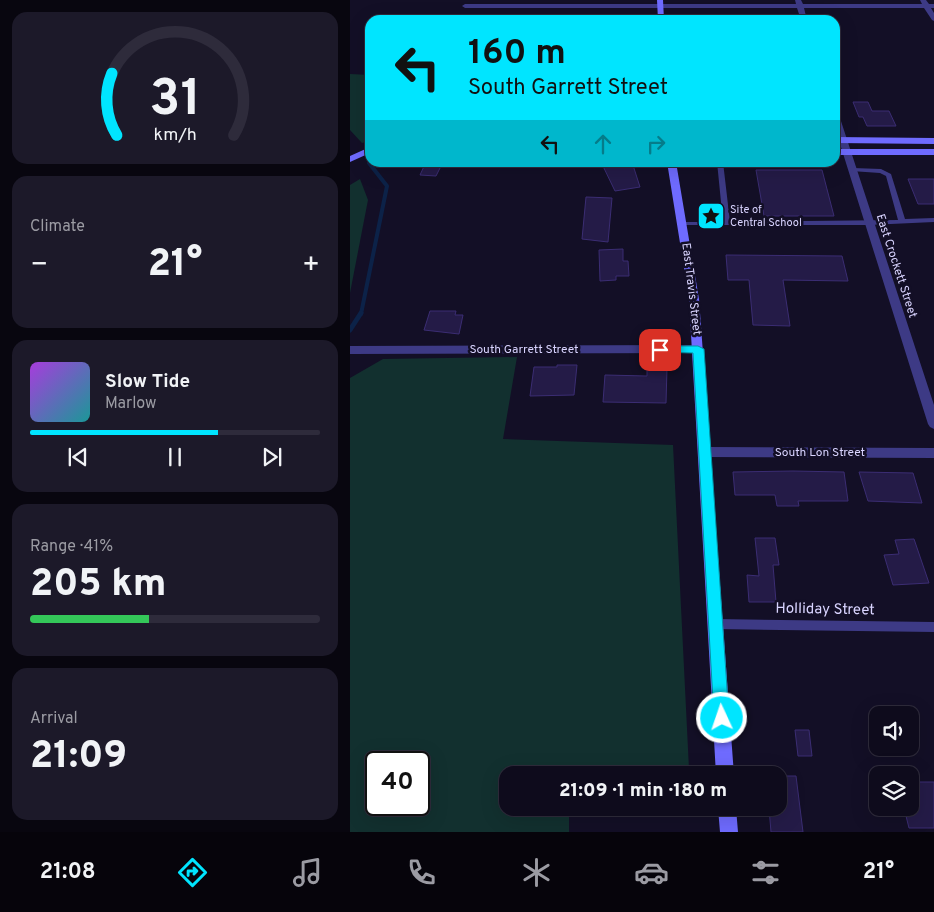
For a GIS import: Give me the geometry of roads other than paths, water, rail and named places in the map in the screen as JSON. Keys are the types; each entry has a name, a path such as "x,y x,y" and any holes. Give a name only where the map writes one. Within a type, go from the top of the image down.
{"street":[{"path":"465,6 661,3 928,4 934,19"},
{"path":"799,3 803,15"},
{"path":"840,140 934,141"},
{"name":"East Crockett Street","path":"840,142 847,152 853,170 934,424"},
{"path":"350,159 365,152"},
{"path":"840,152 934,152"},
{"name":"East Travis Street","path":"672,167 694,299 706,452 724,766"},
{"name":"South Garrett Street","path":"350,350 698,349"},
{"name":"South Lon Street","path":"706,452 934,453"},
{"path":"728,816 729,832"}],"lane":[{"path":"721,167 727,223"},
{"path":"853,170 881,170 888,175 902,221"},
{"path":"682,224 869,223 934,220"},
{"name":"Holliday Street","path":"716,624 934,627"}],"waterway":[{"path":"361,314 387,186 372,167"},
{"path":"350,330 361,313"}],"place":[{"name":"Site of Central School","path":"711,216"}]}
